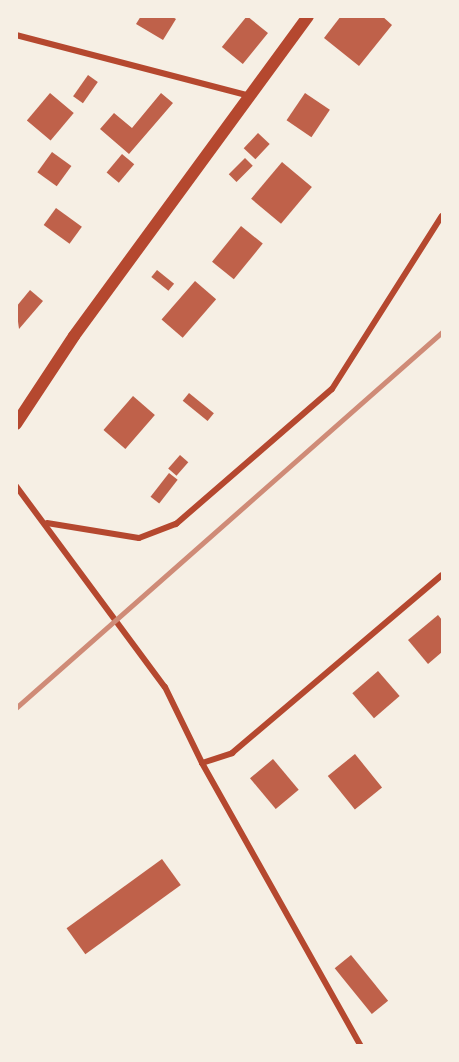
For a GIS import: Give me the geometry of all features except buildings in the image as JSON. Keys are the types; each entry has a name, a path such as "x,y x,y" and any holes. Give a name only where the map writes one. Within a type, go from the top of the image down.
{"main road":[{"path":"16,424 74,336 247,95 308,16"}],"street":[{"path":"16,35 247,95"},
{"path":"47,523 140,538 176,524 332,389 442,216"},
{"path":"16,486 47,523 165,687 202,763 361,1046"},
{"path":"202,763 232,753 442,575"}],"railway":[{"path":"16,708 442,332"}]}
